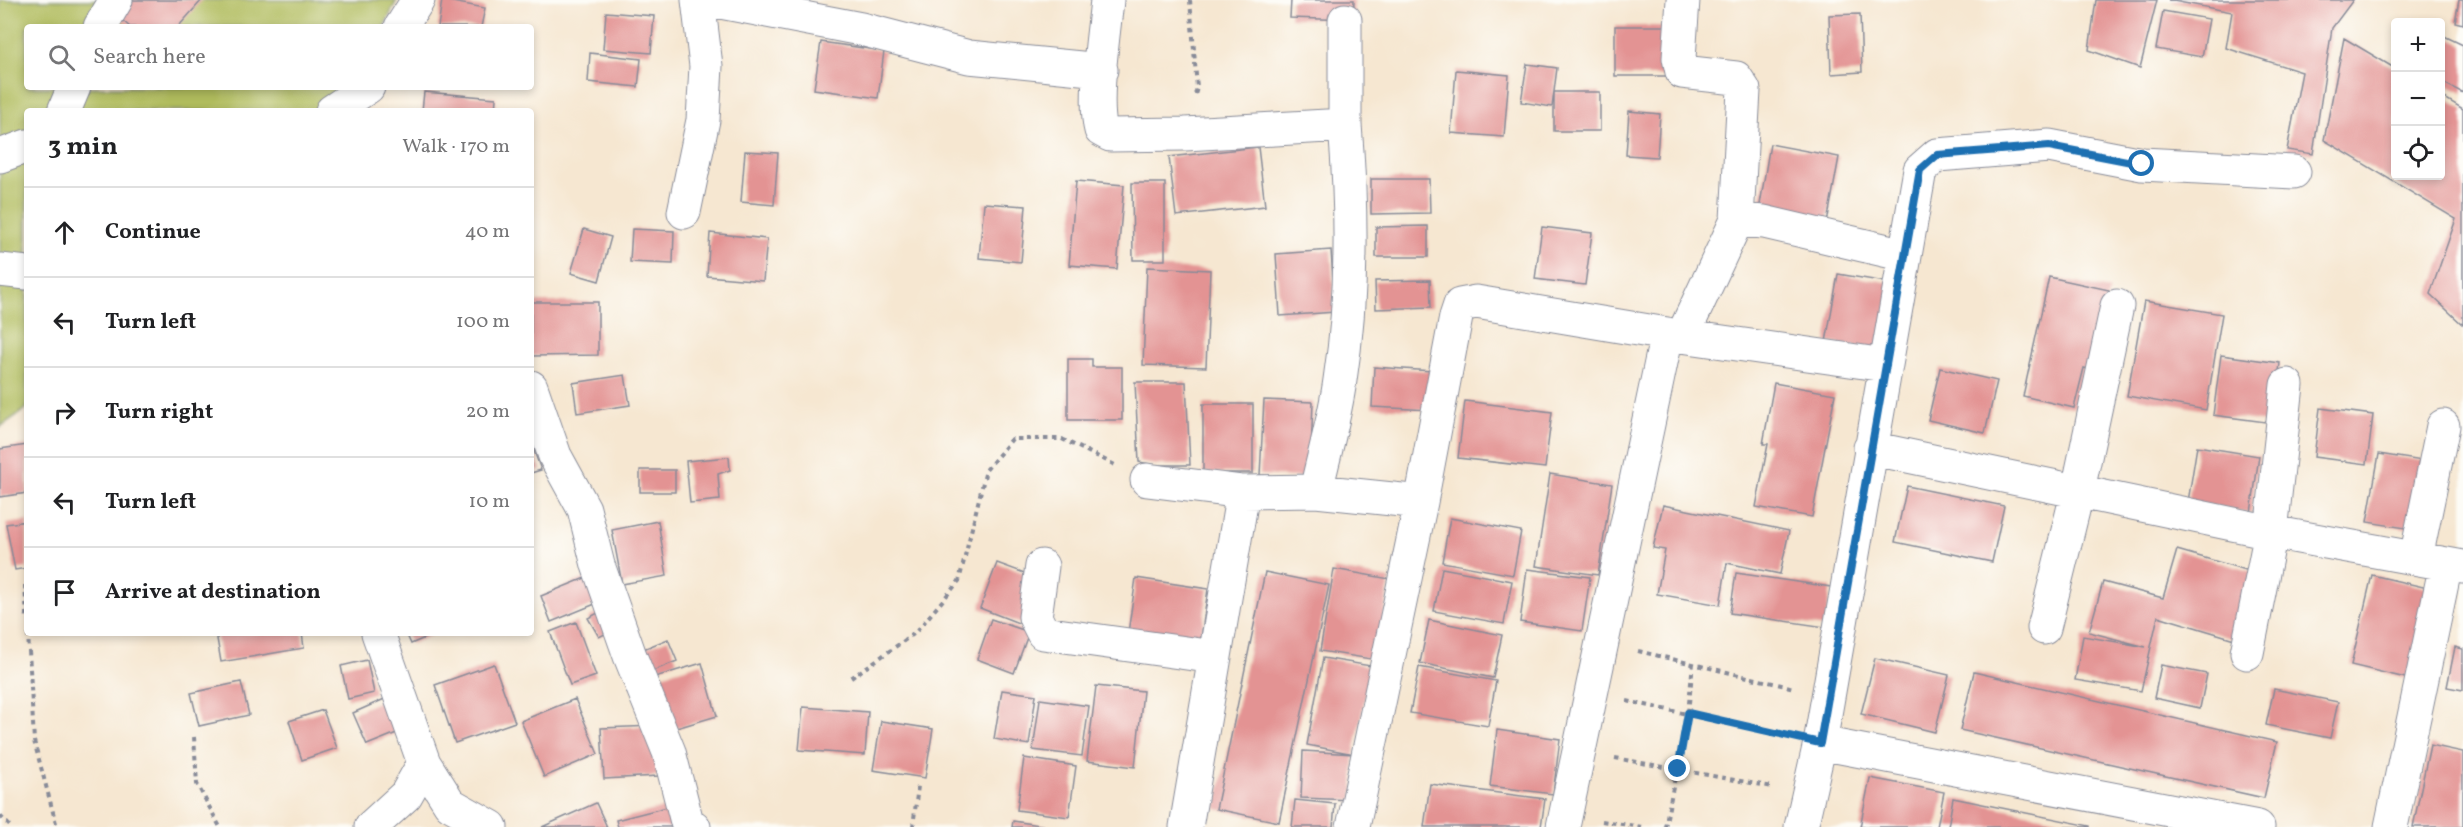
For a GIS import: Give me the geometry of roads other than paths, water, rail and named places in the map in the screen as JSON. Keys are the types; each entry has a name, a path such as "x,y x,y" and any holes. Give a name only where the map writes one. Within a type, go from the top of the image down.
{"street":[{"path":"102,24 116,0"},
{"path":"403,24 418,0"},
{"path":"684,212 703,120 706,66 698,0"},
{"path":"710,0 861,29 969,57 1101,70"},
{"path":"1107,0 1099,122 1101,130 1110,135 1185,134 1345,125"},
{"path":"1563,827 1602,643 1675,334 1737,220 1743,90 1736,78 1682,72 1679,58 1683,0"},
{"path":"1316,491 1341,380 1347,300 1349,179 1345,125 1345,20"},
{"path":"65,108 73,90"},
{"path":"336,108 364,90"},
{"path":"365,108 373,90"},
{"path":"1802,827 1820,743 1920,170 1937,155 2049,146 2142,164 2294,172"},
{"path":"0,156 24,147"},
{"path":"1737,220 1764,222 1905,255"},
{"path":"0,270 24,273"},
{"path":"1353,827 1460,305 1476,302 1675,334 1885,364"},
{"path":"2044,628 2078,490 2117,306"},
{"path":"2247,653 2271,531 2287,385"},
{"path":"534,396 555,456 584,509 598,565 626,645 669,752 688,826 694,827"},
{"path":"2391,827 2442,563 2443,426"},
{"path":"1870,448 2271,531 2442,563"},
{"path":"1147,480 1243,492 1316,491 1421,502"},
{"path":"1186,827 1243,492"},
{"path":"1041,566 1035,617 1043,633 1215,657"},
{"path":"379,636 424,763 450,804 491,827"},
{"path":"1820,743 2258,827"},
{"path":"371,827 406,795 424,763"}]}
